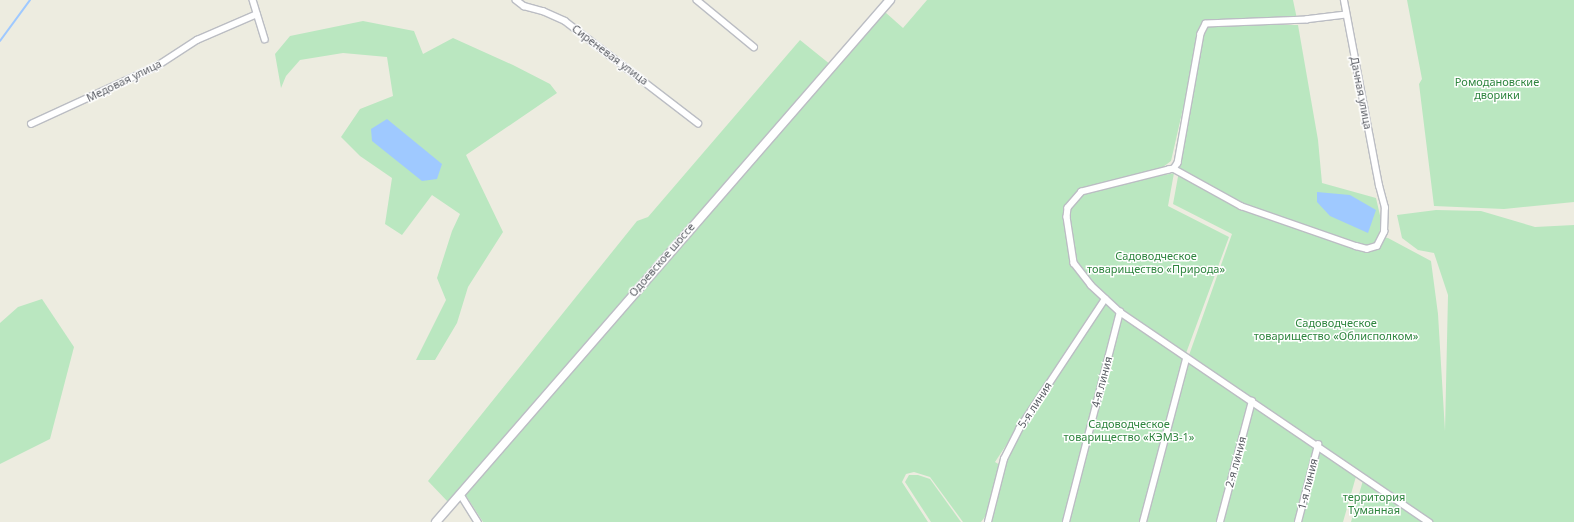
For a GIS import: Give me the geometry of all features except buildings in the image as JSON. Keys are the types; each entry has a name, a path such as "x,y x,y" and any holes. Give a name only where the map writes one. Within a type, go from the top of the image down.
{"main road":[{"name":"Одоевское шоссе","path":"436,522 890,0"}],"street":[{"path":"253,0 265,39"},
{"name":"Сиреневая улица","path":"516,0 524,6 543,11 565,21 698,123"},
{"path":"697,0 754,46"},
{"name":"Дачная улица","path":"1174,169 1241,206 1367,249 1377,246 1385,228 1385,208 1379,186 1344,0"},
{"name":"Медовая улица","path":"31,124 157,66 198,40 257,14"},
{"path":"1346,15 1300,21 1206,24 1201,34 1178,163 1174,169 1090,188 1082,192 1068,208 1067,216 1074,263 1106,300 1120,312 1186,359 1318,445 1428,522"},
{"name":"5-я линия","path":"988,522 1004,459 1019,429 1106,300"},
{"name":"4-я линия","path":"1066,522 1120,312"},
{"path":"1143,522 1186,359"},
{"name":"2-я линия","path":"1220,522 1252,401"},
{"name":"1-я линия","path":"1298,522 1318,445"},
{"path":"461,495 478,522"}],"green space":[{"path":"927,0 1293,0 1297,19 1203,21 1171,161 1163,167 1079,191 1068,203 1065,220 1073,268 1103,299 995,462 1000,465 987,514 981,522 963,522 930,477 914,472 906,474 902,482 928,522 483,522 461,488 448,502 428,481 637,221 648,217 800,40 836,69 885,12 903,28"},
{"name":"Ромодановские дворики","path":"1407,0 1574,0 1574,202 1504,209 1434,206 1419,84 1422,79"},
{"path":"363,21 414,31 423,54 453,38 513,65 550,84 557,93 466,155 503,232 468,287 457,323 435,360 416,360 446,300 437,278 452,231 460,214 432,195 402,235 385,224 392,178 360,156 341,137 360,109 393,96 387,57 343,53 300,60 286,76 281,88 275,54 290,36"},
{"name":"Садоводческое товарищество «Облисполком»","path":"1212,25 1298,25 1318,140 1322,183 1376,198 1382,224 1378,236 1388,238 1431,261 1438,314 1445,431 1448,295 1434,253 1418,250 1402,238 1397,215 1436,210 1481,211 1535,227 1574,225 1574,522 1432,522 1317,442 1188,358 1232,234 1173,204 1205,29"},
{"name":"Садоводческое товарищество «Природа»","path":"1174,173 1168,206 1229,237 1185,356 1118,308 1092,282 1075,258 1069,215 1070,208 1086,191"},
{"path":"42,299 74,347 50,439 0,464 0,323 18,307"},
{"name":"Садоводческое товарищество «КЭМЗ-1»","path":"1105,303 1357,473 1343,522 990,522 1006,459 1019,433"},
{"path":"909,475 918,475 930,479 961,522 931,522 905,482"},
{"name":"территория Туманная","path":"1364,477 1426,522 1351,522"}],"water":[{"path":"387,119 442,164 437,179 422,181 372,141 371,129"},
{"path":"1317,192 1350,195 1376,210 1368,233 1330,216 1317,202"}],"waterway":[{"path":"0,41 30,0"}]}
